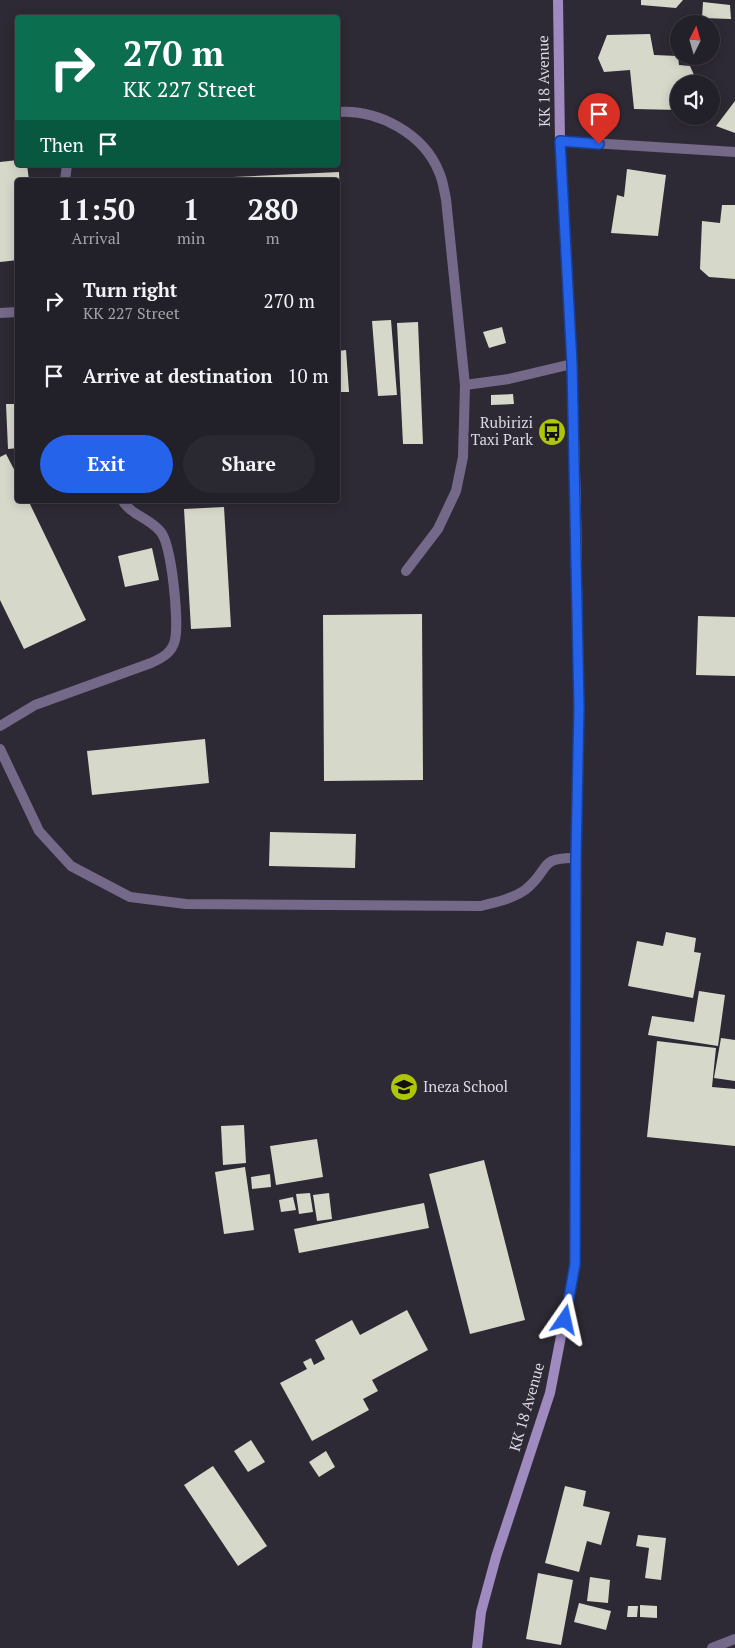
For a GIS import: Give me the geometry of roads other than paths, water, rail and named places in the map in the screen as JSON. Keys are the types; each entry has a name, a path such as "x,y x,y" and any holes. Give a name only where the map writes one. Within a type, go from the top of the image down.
{"main road":[{"name":"KK 18 Avenue","path":"477,1648 481,1612 494,1566 550,1393 575,1264 576,858 580,726 572,364 560,141 558,0"}],"street":[{"path":"340,112 378,117 405,130 428,153 440,173 446,199 465,385 463,457 456,492 438,528 406,571"},
{"path":"560,141 735,152"},
{"path":"0,313 15,312"},
{"path":"465,385 509,379 572,364"},
{"path":"0,726 35,705 151,663 167,655 175,641 176,619 169,546 160,531 126,508 124,503"},
{"path":"0,749 39,831 70,866 130,897 186,904 481,906 507,899 523,891 539,877 546,863 552,859 576,858"},
{"path":"712,1648 735,1639"}],"place":[{"name":"Rubirizi Taxi Park","path":"552,432"},
{"name":"Ineza School","path":"404,1087"}]}
